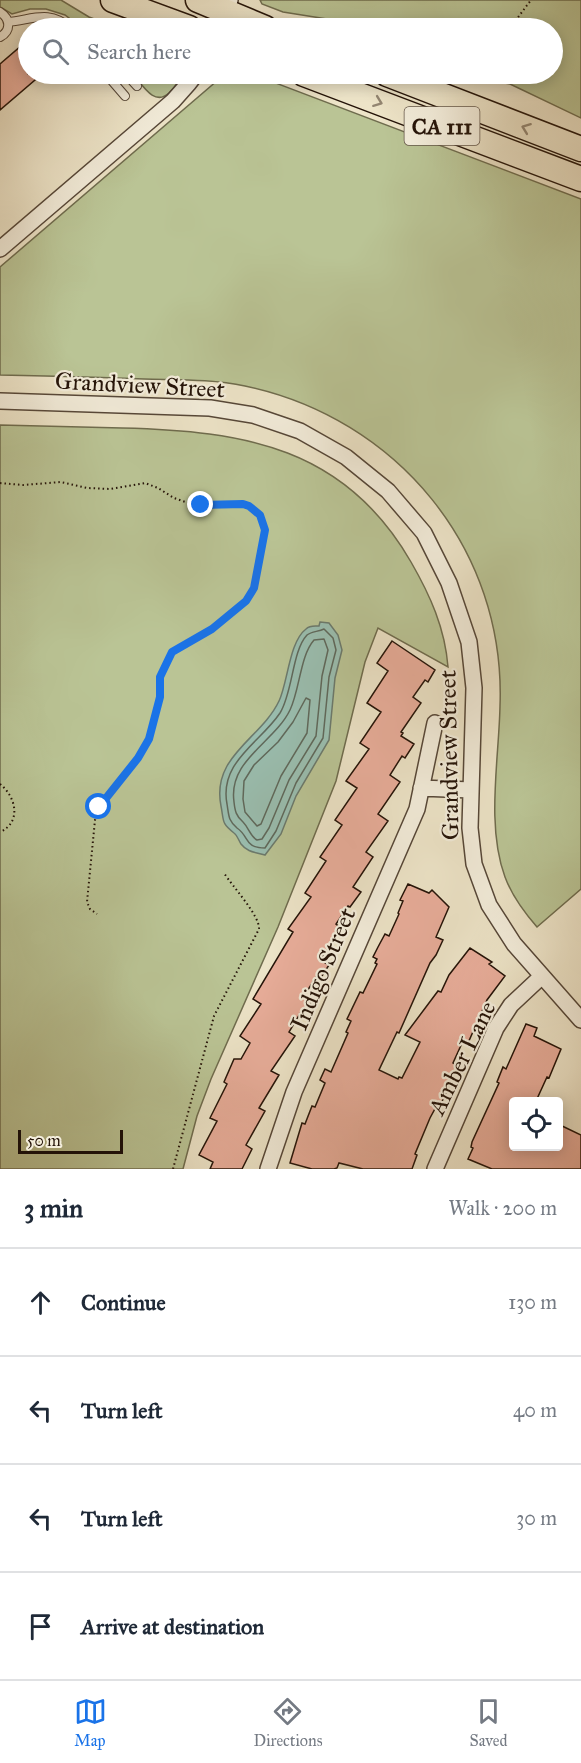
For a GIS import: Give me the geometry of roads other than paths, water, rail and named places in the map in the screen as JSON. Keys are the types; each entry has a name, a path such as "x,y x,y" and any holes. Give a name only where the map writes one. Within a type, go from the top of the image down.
{"main road":[{"path":"113,0 162,18"},
{"path":"198,0 224,13"},
{"name":"CA 111","path":"330,84 581,179"},
{"name":"CA 111","path":"413,84 581,149"}],"street":[{"path":"0,249 189,84"},
{"name":"Grandview Street","path":"0,401 210,408 253,415 300,431 346,457 388,491 424,533 449,583 469,642 474,688 470,828 474,864 489,905 514,944 581,1020"},
{"name":"Indigo Street","path":"268,1169 294,1092 417,809 435,723"},
{"path":"421,788 471,790"},
{"name":"Amber Lane","path":"435,1169 496,1028 511,1005 542,976"}],"lane":[{"path":"0,12 8,22 7,30 0,38"},
{"path":"26,18 35,16 52,18"},
{"path":"8,22 18,20"},
{"path":"115,84 125,96"}],"water":[{"path":"320,622 329,623 338,635 342,650 335,678 329,740 296,796 281,834 265,855 252,852 241,844 224,821 220,789 223,774 230,761 271,714 279,701 292,652 300,635 309,627 319,626"}]}
